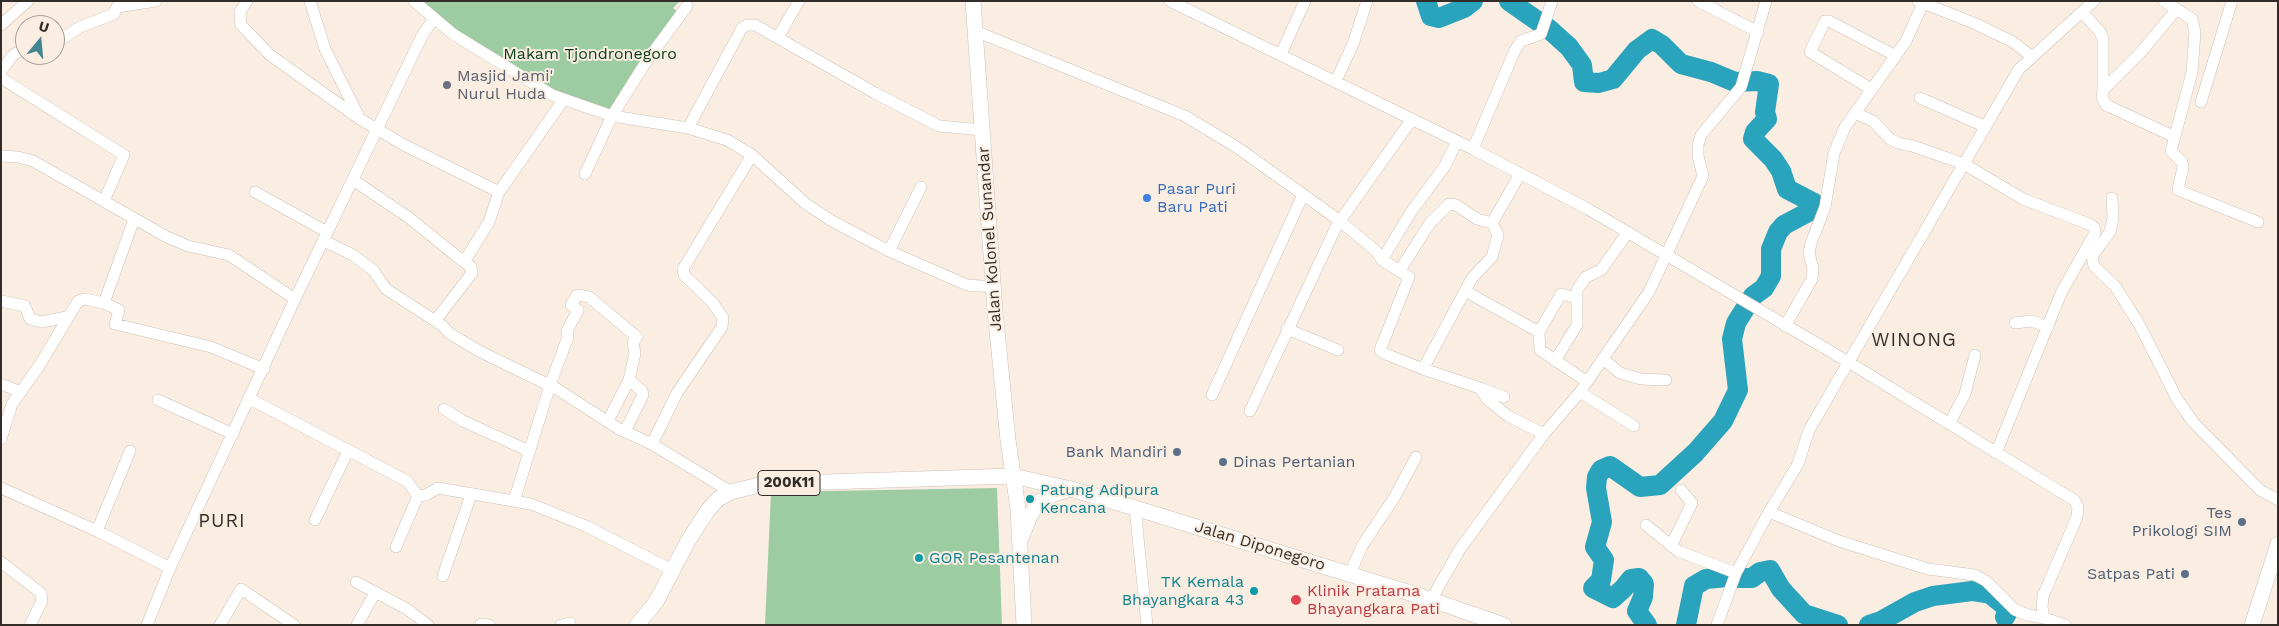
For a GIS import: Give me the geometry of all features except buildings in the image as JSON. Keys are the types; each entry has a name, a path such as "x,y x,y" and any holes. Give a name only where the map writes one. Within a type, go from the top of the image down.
{"main road":[{"name":"Jalan Kolonel Sunandar","path":"973,1 994,287 1021,540 1024,625"},
{"name":"Jalan Diponegoro","path":"1013,476 1071,489 1135,508 1350,574 1504,625"},
{"name":"200K11","path":"637,625 656,602 672,570 708,510 718,499 731,492 763,484 1013,476"},
{"path":"1021,540 1030,516 1039,502 1054,494 1071,489"},
{"path":"2252,625 2278,544"}],"street":[{"path":"1,26 28,1"},
{"path":"65,37 80,27 114,14 115,4 156,1"},
{"path":"247,1 240,12 241,25 270,55 378,130 499,192"},
{"path":"310,1 325,49 360,119"},
{"path":"414,1 453,34 552,95 612,116 688,128 727,140 752,154 806,204 832,221 889,251 967,285 994,287"},
{"path":"778,38 799,1"},
{"path":"1170,1 1473,149 1628,232 1850,363 2074,500 2078,507 2077,517 2043,596 2044,618"},
{"path":"1281,54 1305,1"},
{"path":"1336,81 1353,44 1367,1"},
{"path":"1473,149 1515,50 1521,41 1540,35 1552,1"},
{"path":"1698,1 1758,32"},
{"path":"1431,600 1460,549 1544,434 1580,392 1649,292 1703,176 1698,156 1698,144 1702,135 1742,83 1766,1"},
{"path":"1717,625 1736,573 1798,464 1809,430 1850,363 2019,69 2031,56 2083,13 2094,1"},
{"path":"2164,1 2192,19 2195,32 2192,72 2171,151 2182,162 2183,167 2178,184 2180,193 2258,222"},
{"path":"2201,102 2232,1"},
{"path":"1785,326 1812,279 1813,269 1809,253 1825,207 1834,153 1854,113 1906,41 1921,2 2013,42 2031,56"},
{"path":"585,174 612,116 646,62 687,6"},
{"path":"2103,90 2141,52 2176,10"},
{"path":"2083,13 2100,32 2103,39 2103,90 2106,105 2174,137"},
{"path":"148,625 170,568 295,299 422,36 434,18"},
{"path":"1871,89 1810,52 1824,21 1832,22 1896,56"},
{"path":"688,128 742,28 747,25 755,25 897,105 939,126 982,130"},
{"path":"975,31 1185,116 1238,148 1376,251 1382,260 1408,275 1409,280 1380,350 1383,354 1504,397"},
{"path":"1,70 15,54"},
{"path":"1,78 124,155 104,201"},
{"path":"1920,98 1986,127"},
{"path":"464,262 489,222 499,192 564,99"},
{"path":"1854,113 1879,125 1882,132 1898,144 1913,146 1964,164 2023,200 2094,227 2093,236 2070,274 1996,453"},
{"path":"1250,411 1287,329 1339,223 1412,119"},
{"path":"1382,260 1411,212 1445,166 1456,141"},
{"path":"652,444 677,393 722,327 723,318 713,303 684,275 683,269 752,154"},
{"path":"1,156 18,157 33,161 134,219 188,246 229,255 295,299"},
{"path":"1492,223 1520,174"},
{"path":"353,180 408,217 471,267 472,273 434,321"},
{"path":"889,251 921,187"},
{"path":"256,192 353,255 373,270 386,289 449,333 479,351 550,385 731,492"},
{"path":"2112,198 2113,218 2110,232 2092,256 2094,266 2115,286 2139,324 2177,399 2193,422 2260,490 2278,500"},
{"path":"1212,396 1301,199"},
{"path":"1400,270 1430,224 1449,204 1456,205 1477,219 1492,223 1498,235 1492,257 1472,278 1423,369"},
{"path":"104,303 134,219"},
{"path":"1556,361 1576,325 1576,298 1581,284 1586,277 1601,270 1628,232"},
{"path":"1465,291 1539,332"},
{"path":"1576,298 1561,294 1539,332 1540,350 1586,381"},
{"path":"514,500 550,385 568,336 567,331 578,310 572,305 576,295 589,298 637,337 633,343 634,353 629,380 608,421"},
{"path":"1,439 12,404 39,366 78,301 85,299 104,303 119,310 115,324 211,347 264,369"},
{"path":"1,301 25,306 30,319 41,322 67,317"},
{"path":"2015,323 2032,321 2048,326"},
{"path":"1287,329 1338,350"},
{"path":"1949,424 1965,394 1975,355"},
{"path":"1603,359 1620,374 1626,373 1642,379 1666,380"},
{"path":"625,431 643,395 629,380"},
{"path":"1,384 21,392"},
{"path":"1480,388 1487,399 1508,416 1544,434"},
{"path":"1580,392 1634,426"},
{"path":"250,399 407,481 418,496"},
{"path":"158,400 233,434"},
{"path":"444,409 463,421 530,451"},
{"path":"97,531 130,451"},
{"path":"315,520 348,451"},
{"path":"1350,574 1362,546 1394,498 1416,457"},
{"path":"1,488 97,531 170,568"},
{"path":"418,496 426,495 438,488 502,501 514,500 531,504 586,526 672,570"},
{"path":"1671,546 1692,503 1681,490"},
{"path":"444,576 471,495"},
{"path":"396,547 418,496"},
{"path":"1135,508 1151,624"},
{"path":"1769,512 1839,542 1928,569 1975,575 1986,581 2015,610 2065,625"},
{"path":"1646,525 1678,551 1736,573"},
{"path":"1,562 42,593 42,601 30,625"},
{"path":"356,582 407,610 428,625"},
{"path":"220,625 241,589 294,625"},
{"path":"357,625 375,593"}],"green space":[{"name":"Makam Tjondronegoro","path":"414,1 680,1 673,8 679,13 612,116 552,95"},
{"path":"997,488 1002,625 765,625 771,492"}],"waterway":[{"path":"1426,1 1431,16 1439,18 1464,8 1473,1"},
{"path":"1509,1 1549,29 1569,47 1582,65 1584,82 1599,83 1613,79 1637,50 1652,39 1662,45 1681,64 1711,72 1735,82 1757,81 1769,84 1765,112 1767,119 1755,132 1753,139 1773,159 1781,171 1787,189 1814,203 1816,208 1784,225 1778,232 1771,249 1771,276 1764,288 1753,296 1736,323 1732,339 1738,390 1723,421 1695,453 1660,485 1640,487 1610,466 1601,470 1597,477 1596,488 1602,522 1595,547 1604,560 1601,580 1593,588 1613,598 1631,579 1639,578 1644,584 1643,597 1637,611 1647,625"},
{"path":"1737,578 1752,578 1760,572 1770,570 1781,589 1804,614 1838,625"},
{"path":"1686,625 1694,586 1706,579 1727,577"},
{"path":"1869,625 1881,621 1915,602 1933,596 1972,591 1990,594 2005,606 2008,611 2005,617"}],"place":[{"name":"Masjid Jami' Nurul Huda","path":"447,85"},
{"name":"Pasar Puri Baru Pati","path":"1147,198"},
{"name":"Bank Mandiri","path":"1177,452"},
{"name":"Dinas Pertanian","path":"1223,462"},
{"name":"Patung Adipura Kencana","path":"1030,499"},
{"name":"Tes Prikologi SIM","path":"2242,522"},
{"name":"GOR Pesantenan","path":"919,558"},
{"name":"Satpas Pati","path":"2185,574"},
{"name":"TK Kemala Bhayangkara 43","path":"1254,591"},
{"name":"Klinik Pratama Bhayangkara Pati","path":"1296,600"}],"district":[{"name":"WINONG","path":"1914,340"},
{"name":"PURI","path":"222,521"}]}
